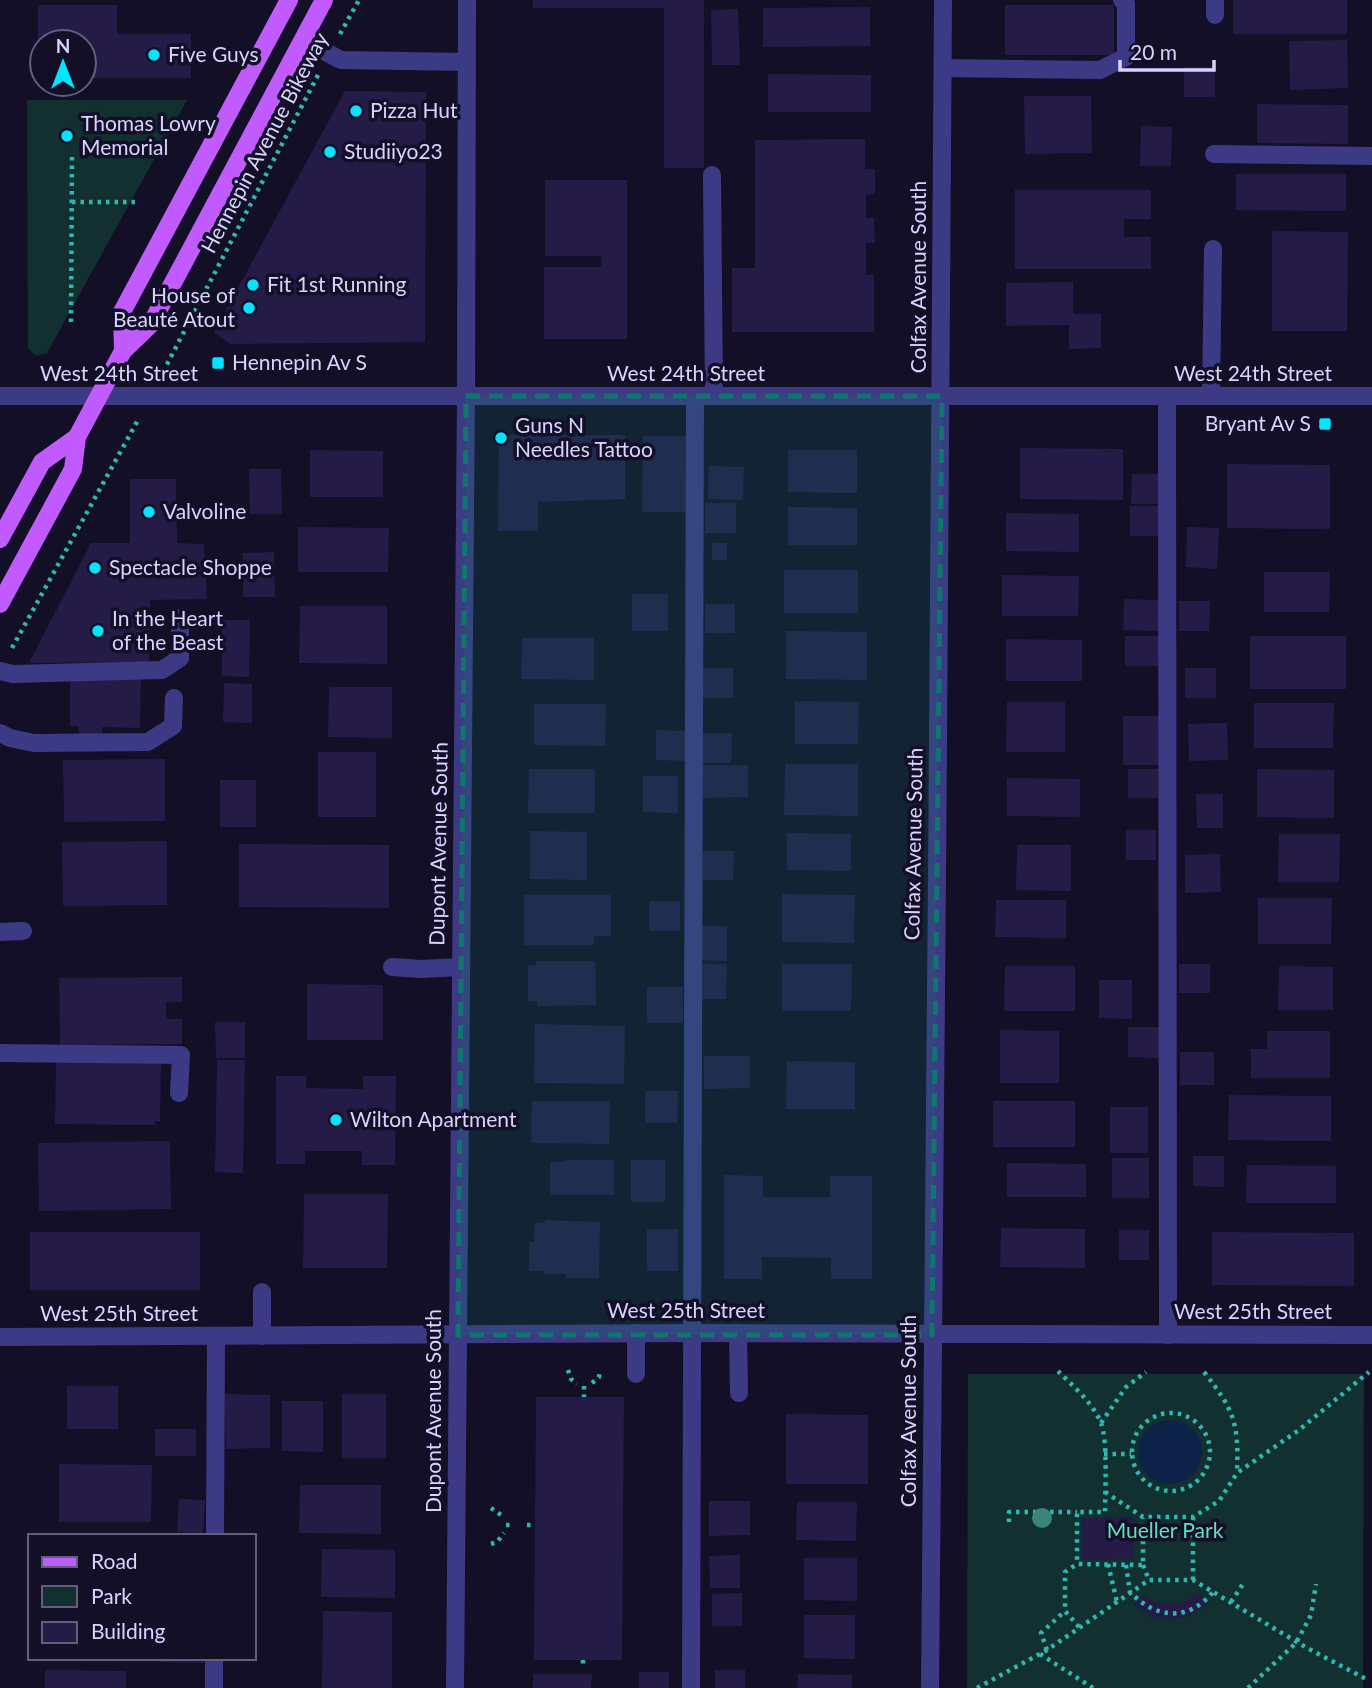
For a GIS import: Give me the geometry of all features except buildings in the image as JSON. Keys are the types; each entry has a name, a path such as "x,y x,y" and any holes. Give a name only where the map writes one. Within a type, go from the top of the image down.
{"main road":[{"path":"123,351 122,312 289,0"},
{"path":"0,604 73,469 77,438 123,351 150,324 324,0"},
{"path":"0,539 41,462 77,438"}],"street":[{"name":"Dupont Avenue South","path":"455,1688 467,0"},
{"name":"Colfax Avenue South","path":"930,1688 943,0"},
{"path":"943,68 1100,69 1126,57 1126,4 1122,0"},
{"path":"303,40 341,60 467,62"},
{"path":"1214,154 1372,156"},
{"path":"712,175 714,396"},
{"path":"1211,396 1213,249"},
{"name":"West 24th Street","path":"0,396 1372,396"},
{"path":"691,1688 695,396"},
{"path":"1167,396 1168,1335"},
{"path":"3,665 13,674 162,670 180,658 180,618"},
{"path":"0,733 34,743 148,742 173,726 174,698"},
{"path":"0,932 23,932"},
{"path":"392,967 461,967"},
{"path":"0,1053 181,1055 179,1093"},
{"path":"262,1292 262,1336"},
{"name":"West 25th Street","path":"0,1337 691,1333 1372,1335"},
{"path":"636,1334 636,1374"},
{"path":"738,1334 739,1393"},
{"path":"215,1534 216,1336"},
{"path":"214,1660 214,1688"}],"path":[{"name":"Hennepin Avenue Bikeway","path":"3,665 150,396 359,0"},
{"path":"71,322 72,157"},
{"path":"72,202 136,202"},
{"path":"568,1370 571,1379 577,1384"},
{"path":"592,1383 599,1377 600,1370"},
{"path":"1010,1522 1010,1512 1105,1512 1101,1423 1086,1400 1058,1371"},
{"path":"1101,1423 1126,1387 1146,1372"},
{"path":"1204,1372 1225,1398 1238,1434 1237,1473"},
{"path":"1105,1492 1143,1517 1194,1517 1219,1501 1237,1473 1299,1430 1369,1372"},
{"path":"584,1385 584,1397"},
{"path":"1161,1414 1188,1416 1199,1424 1207,1435 1211,1448 1205,1473 1196,1483 1173,1492 1161,1491 1140,1477 1133,1466 1131,1454 1139,1429 1149,1419 1161,1414"},
{"path":"1104,1454 1131,1454"},
{"path":"491,1508 503,1517"},
{"path":"1077,1512 1077,1564"},
{"path":"1143,1517 1143,1565 1149,1580"},
{"path":"1193,1580 1194,1517"},
{"path":"527,1525 535,1525"},
{"path":"491,1544 497,1542 504,1533"},
{"path":"1079,1627 1065,1611 1065,1572 1077,1564 1143,1565"},
{"path":"1108,1564 1117,1602"},
{"path":"1126,1565 1130,1591 1152,1609 1169,1614 1190,1611 1204,1602 1213,1591"},
{"path":"977,1688 1047,1650 1149,1580 1193,1580 1296,1643 1368,1680"},
{"path":"1231,1602 1243,1584"},
{"path":"1248,1688 1296,1643 1311,1615 1316,1584"},
{"path":"1047,1650 1041,1633 1065,1611"},
{"path":"1040,1654 1093,1688"},
{"path":"583,1660 583,1667"}],"highlighted area":[{"path":"466,396 942,396 932,1335 458,1335"}],"green space":[{"path":"27,100 187,100 47,353 36,356 28,348"},
{"name":"Mueller Park","path":"968,1374 1364,1374 1363,1688 967,1688"}],"water":[{"path":"1164,1420 1176,1420 1193,1429 1200,1440 1200,1464 1193,1475 1176,1484 1164,1484 1152,1479 1143,1470 1138,1458 1138,1446 1143,1434 1152,1425"}],"place":[{"name":"Five Guys","path":"154,55"},
{"name":"Pizza Hut","path":"356,111"},
{"name":"Thomas Lowry Memorial","path":"67,136"},
{"name":"Studiiyo23","path":"330,152"},
{"name":"Fit 1st Running","path":"253,285"},
{"name":"House of Beauté Atout","path":"249,308"},
{"name":"Hennepin Av S","path":"218,363"},
{"name":"Bryant Av S","path":"1325,424"},
{"name":"Guns N Needles Tattoo","path":"501,438"},
{"name":"Valvoline","path":"149,512"},
{"name":"Spectacle Shoppe","path":"95,568"},
{"name":"In the Heart of the Beast","path":"98,631"},
{"name":"Wilton Apartment","path":"336,1120"}]}
